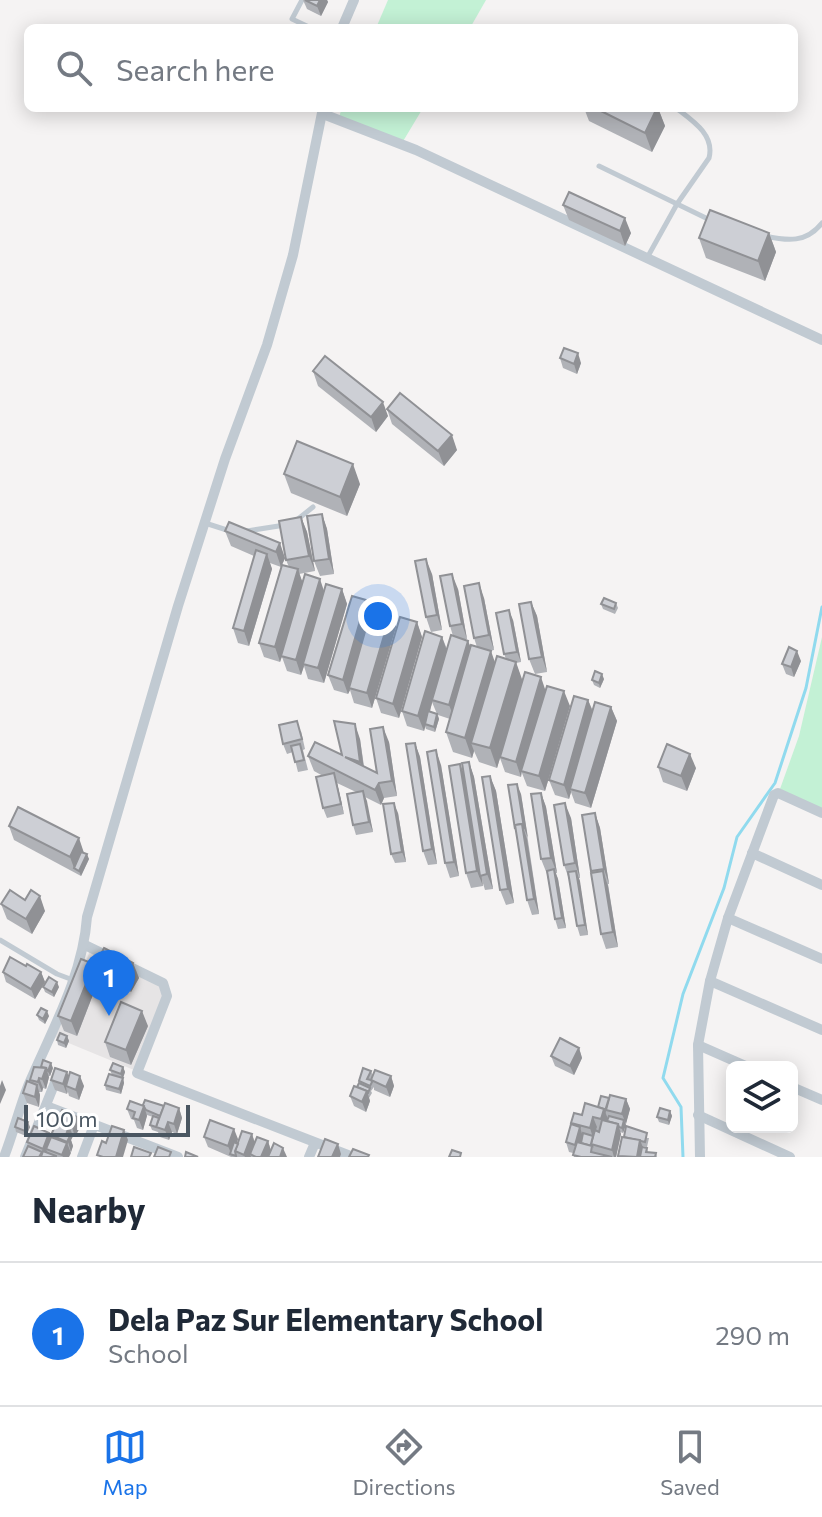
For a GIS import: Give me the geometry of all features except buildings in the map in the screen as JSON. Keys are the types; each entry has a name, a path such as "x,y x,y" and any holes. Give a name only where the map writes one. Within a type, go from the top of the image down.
{"street":[{"path":"344,24 354,0"},
{"path":"4,1157 26,1092 85,945 87,917 204,523 267,345 293,255 323,112"},
{"path":"325,112 416,150 822,340"},
{"path":"700,1157 698,1045 710,981 728,918 772,798 778,793 822,813"},
{"path":"752,853 822,885"},
{"path":"728,918 822,959"},
{"path":"85,945 163,983 167,988 167,996 137,1073 353,1157"},
{"path":"710,981 822,1030"},
{"path":"698,1045 734,1061"},
{"path":"25,1157 58,1073"},
{"path":"798,1090 822,1100"},
{"path":"46,1106 178,1157"},
{"path":"698,1115 790,1157"},
{"path":"82,1157 94,1125"},
{"path":"309,1157 315,1143"},
{"path":"134,1157 139,1144"}],"lane":[{"path":"302,0 292,19 303,24"},
{"path":"646,259 711,150 707,136 682,112"},
{"path":"599,166 720,223"},
{"path":"757,234 796,240 812,233 822,223"},
{"path":"204,523 236,533 289,524 313,507"},
{"path":"0,940 57,974 73,980"}],"shaded area":[{"path":"90,951 160,985 163,995 134,1070 54,1037"}],"green space":[{"path":"388,0 486,0 472,24 378,24"},
{"path":"341,112 421,112 402,143 339,117"},
{"path":"822,637 822,809 780,789 799,736"}],"waterway":[{"path":"683,1157 681,1107 663,1078 683,994 724,888 737,837 775,783 806,688 822,607"}],"place":[{"name":"Dela Paz Sur Elementary School","path":"109,1016"}]}
